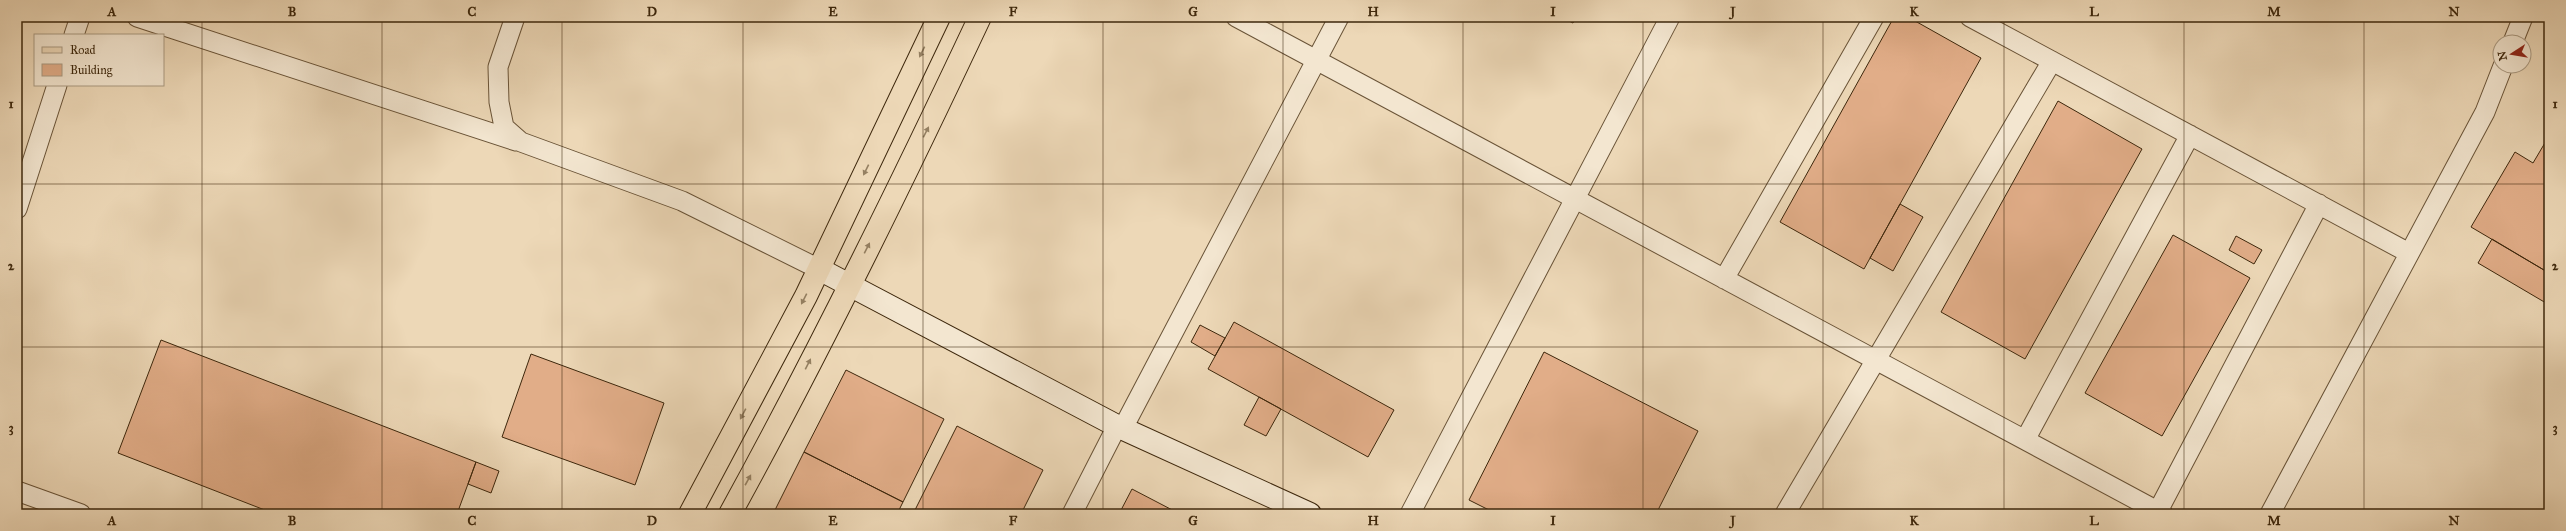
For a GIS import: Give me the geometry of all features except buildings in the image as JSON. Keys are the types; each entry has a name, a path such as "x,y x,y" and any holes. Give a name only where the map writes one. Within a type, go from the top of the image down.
{"main road":[{"path":"690,514 819,269 939,17"},
{"path":"730,514 768,444 928,127 980,17"}],"street":[{"path":"74,34 80,17"},
{"path":"137,17 521,142 682,201 819,269 1120,427 1310,514"},
{"path":"515,17 498,67 499,95 504,127 521,142"},
{"path":"1236,17 2160,513 2319,204"},
{"path":"1072,514 1339,17"},
{"path":"1410,514 1670,17"},
{"path":"1724,279 1874,17"},
{"path":"1970,17 2409,253"},
{"path":"2516,34 2523,17"},
{"path":"1785,514 1877,361 2052,61"},
{"path":"2270,514 2485,112 2500,74"},
{"path":"17,209 58,86"},
{"path":"2025,440 2190,135"},
{"path":"17,491 81,514"}]}
